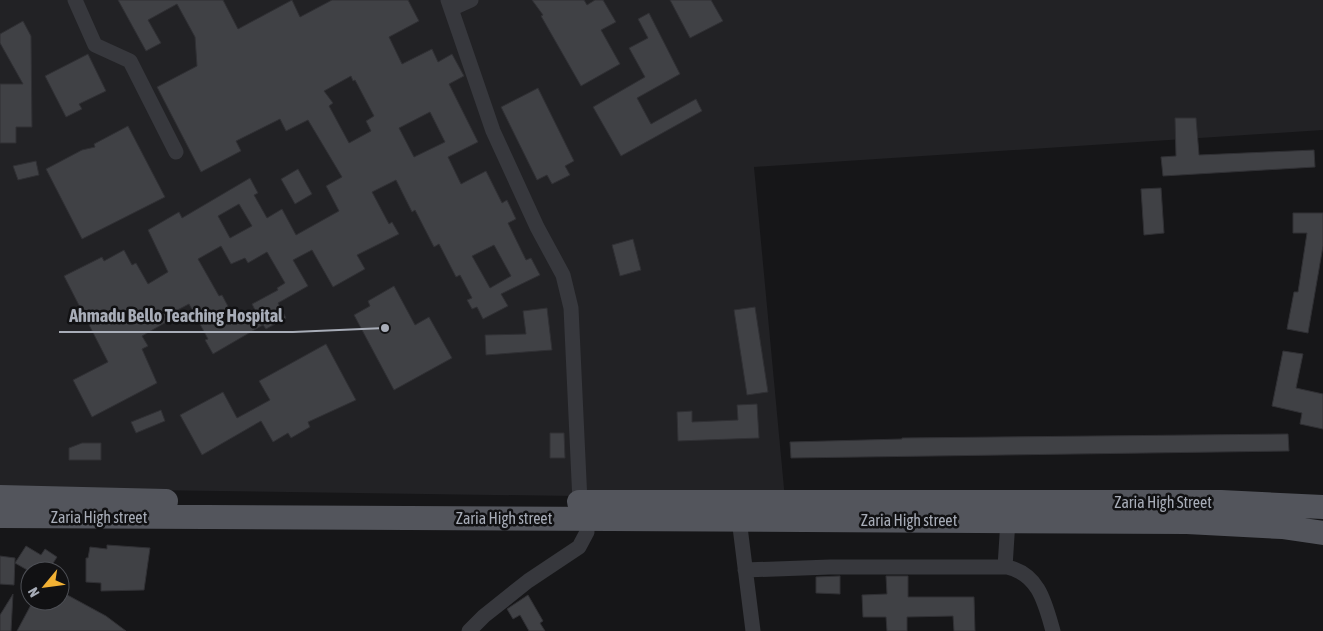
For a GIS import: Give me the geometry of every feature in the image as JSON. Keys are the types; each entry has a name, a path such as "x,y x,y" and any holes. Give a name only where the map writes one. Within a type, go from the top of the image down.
{"main road":[{"name":"Zaria High street","path":"0,497 583,510 739,519 1006,511"},
{"name":"Zaria High Street","path":"1006,511 1221,502 1323,507"},
{"name":"Zaria High street","path":"0,516 583,510 1006,511"},
{"name":"Zaria High Street","path":"1006,511 1282,527 1323,533"}],"street":[{"path":"75,0 95,45 130,61 176,152"},
{"path":"469,631 509,595 579,547 587,532 583,510 571,308 562,275 537,227 493,131 450,5 471,0"},
{"path":"1006,511 1006,567"},
{"path":"739,519 753,631"},
{"path":"745,570 830,567 1006,567 1020,571 1040,590 1053,631"}],"shaded area":[{"path":"0,0 1323,0 1323,130 754,167 785,499 0,488"}],"building":[{"path":"118,0 223,0 238,29 292,0 300,17 332,0 408,0 419,21 389,37 402,64 432,49 438,62 452,54 464,76 449,84 478,142 448,157 461,184 486,171 502,203 507,200 516,219 508,223 526,260 531,258 540,275 501,294 508,306 483,319 477,307 472,309 467,300 472,298 460,275 456,277 439,244 434,247 415,210 412,212 396,180 372,192 389,224 392,222 399,234 357,255 365,269 333,287 312,250 293,260 308,286 278,303 286,318 266,329 263,325 213,354 205,340 208,339 189,304 166,316 168,321 142,336 148,346 142,349 157,383 92,417 73,380 108,362 64,276 102,257 104,261 124,250 132,265 136,263 148,284 168,272 148,230 179,212 182,218 250,178 258,193 254,195 267,218 282,209 296,235 339,211 326,186 342,177 308,120 286,131 280,119 236,141 241,151 201,172 157,87 197,66 195,37 177,4 148,20 161,43 146,51","holes":["351,76 374,116 366,121 371,131 349,143 329,106 333,103 324,91","430,112 445,142 414,157 399,128","239,204 252,226 230,238 218,216","494,245 511,276 490,288 472,256","221,246 231,264 245,258 248,263 267,252 285,283 277,288 278,290 252,304 256,312 237,323 222,295 219,296 198,259"]},
{"path":"532,0 584,0 587,5 595,0 603,0 616,22 601,30 620,64 581,86 541,16 543,15"},
{"path":"670,0 711,0 723,21 690,38"},
{"path":"649,13 680,74 637,98 651,124 696,99 702,111 621,156 593,107 645,77 629,48 648,38 638,19"},
{"path":"23,21 31,36 32,127 16,127 16,143 0,143 0,84 23,84 0,43 0,34"},
{"path":"88,54 106,91 79,104 82,109 66,117 45,76"},
{"path":"538,88 574,161 565,166 570,175 552,184 547,175 537,180 501,107"},
{"path":"1175,118 1196,118 1199,155 1314,150 1315,167 1163,176 1161,157 1176,156"},
{"path":"128,126 165,197 82,239 46,169 82,150 95,147 94,144"},
{"path":"36,161 39,175 18,180 13,166"},
{"path":"298,169 312,194 295,204 281,179"},
{"path":"1161,188 1164,233 1144,235 1141,189"},
{"path":"1293,213 1323,213 1323,246 1308,333 1287,329 1294,292 1298,292 1307,233 1293,233"},
{"path":"633,239 641,270 620,276 612,245"},
{"path":"394,286 415,325 429,317 452,358 394,390 354,315 370,306 368,301"},
{"path":"755,307 768,392 747,395 734,310"},
{"path":"547,308 552,350 486,355 485,335 526,334 523,311"},
{"path":"326,344 356,400 308,422 310,427 291,438 288,433 273,442 261,421 202,455 180,415 223,392 237,418 270,400 259,381"},
{"path":"1283,351 1303,354 1296,388 1323,394 1323,429 1300,424 1302,413 1272,406"},
{"path":"757,404 759,438 678,441 677,412 692,411 692,422 738,420 737,405"},
{"path":"161,410 165,421 136,433 131,422"},
{"path":"550,433 564,433 565,458 550,458"},
{"path":"1288,434 1289,451 791,458 790,442 902,438"},
{"path":"82,443 101,443 101,460 69,460 69,448"},
{"path":"107,545 150,548 144,590 101,591 101,583 86,582 86,558 88,558 90,547 107,549"},
{"path":"26,546 41,555 45,549 57,557 54,561 20,561 20,566 15,563"},
{"path":"0,556 15,558 14,585 0,584"},
{"path":"840,576 840,594 816,593 816,577"},
{"path":"886,576 908,576 908,597 974,597 975,631 954,631 953,616 907,617 907,631 887,631 886,617 863,617 862,595 887,594"},
{"path":"13,594 11,631 0,631 0,615"},
{"path":"528,595 543,621 540,623 545,631 529,631 520,615 513,619 507,609"},
{"path":"70,596 106,616 126,631 17,631 28,611 70,611"}],"place":[{"name":"Ahmadu Bello Teaching Hospital","path":"385,328"}]}
